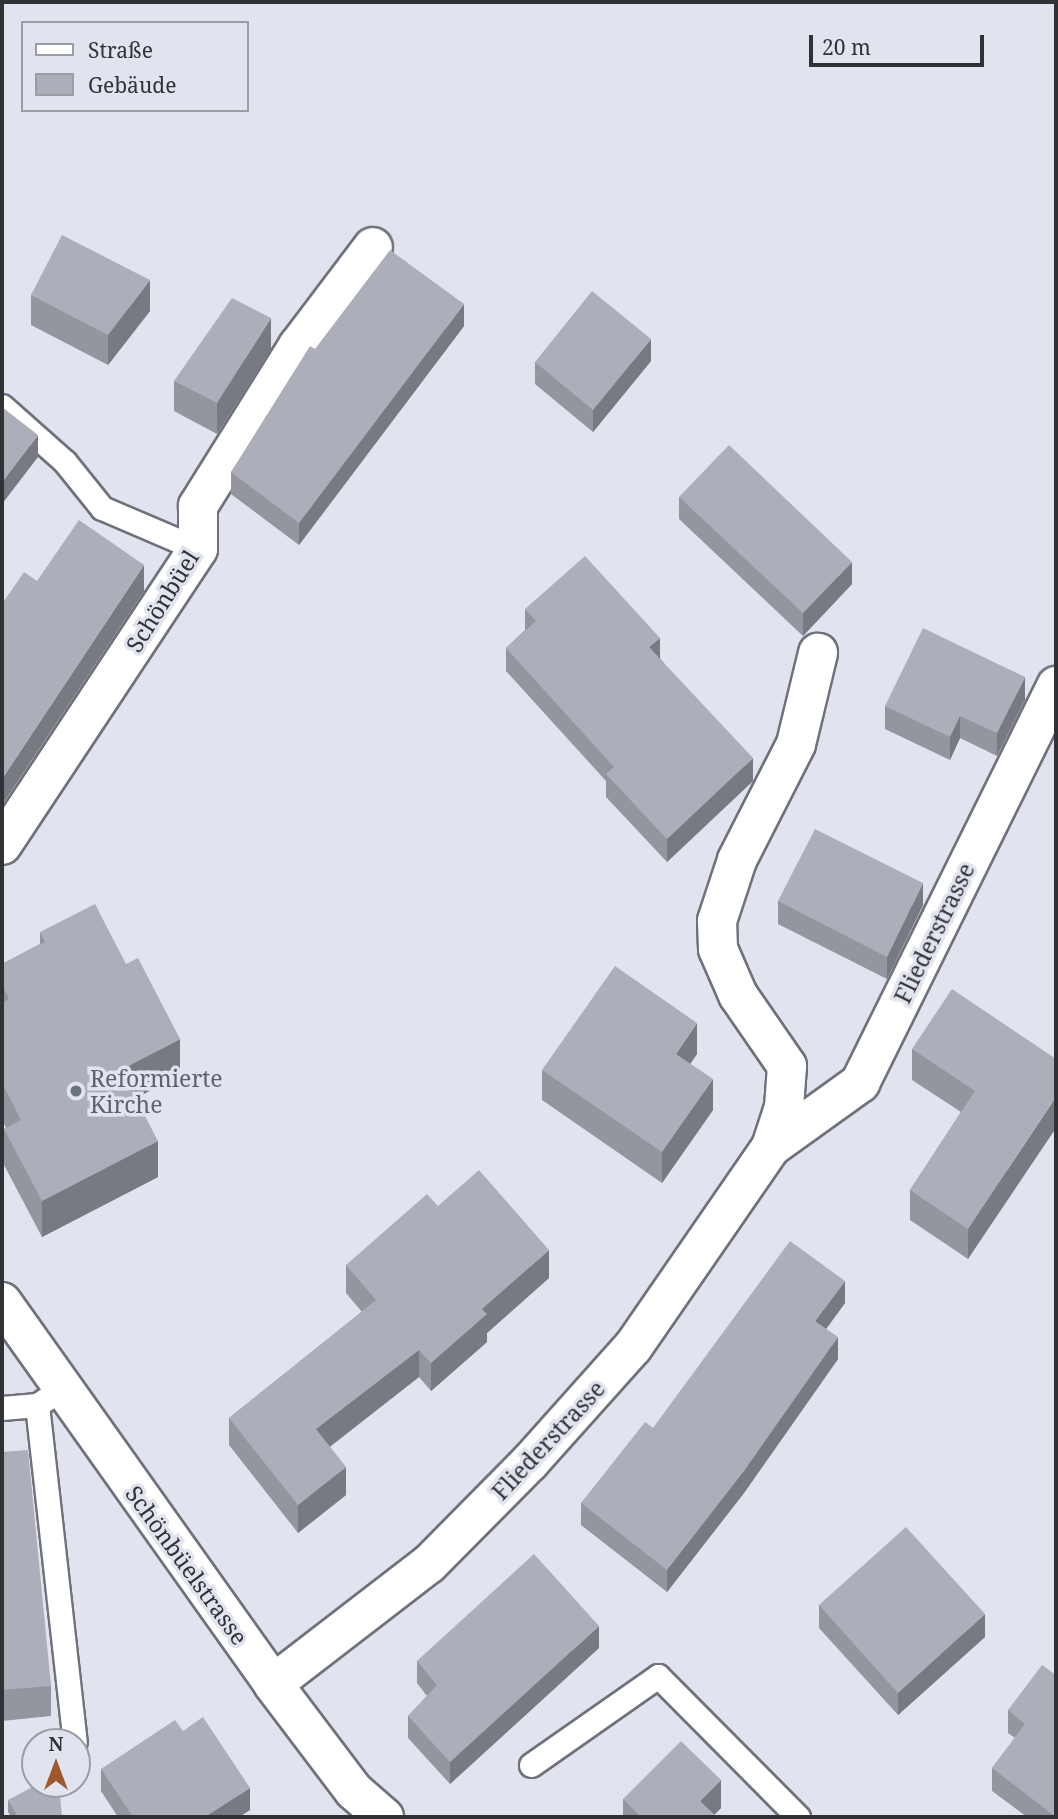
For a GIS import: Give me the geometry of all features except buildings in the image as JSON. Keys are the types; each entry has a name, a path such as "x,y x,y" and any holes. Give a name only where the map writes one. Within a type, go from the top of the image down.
{"street":[{"name":"Schönbüel","path":"2,845 198,549 198,506 298,346 373,247"},
{"name":"Fliederstrasse","path":"273,1684 429,1564 530,1462 633,1347 771,1147 784,1107 787,1066 738,995 718,949 717,921 737,860 796,744 818,653"},
{"name":"Fliederstrasse","path":"771,1147 860,1083 1056,686"},
{"name":"Schönbüelstrasse","path":"2,1302 49,1397 354,1791 384,1817"}],"lane":[{"path":"2,406 65,462 102,508 198,549"},
{"path":"2,1408 49,1397 74,1728"},
{"path":"531,1765 658,1676 798,1817"}],"place":[{"name":"Reformierte Kirche","path":"76,1091"}]}
